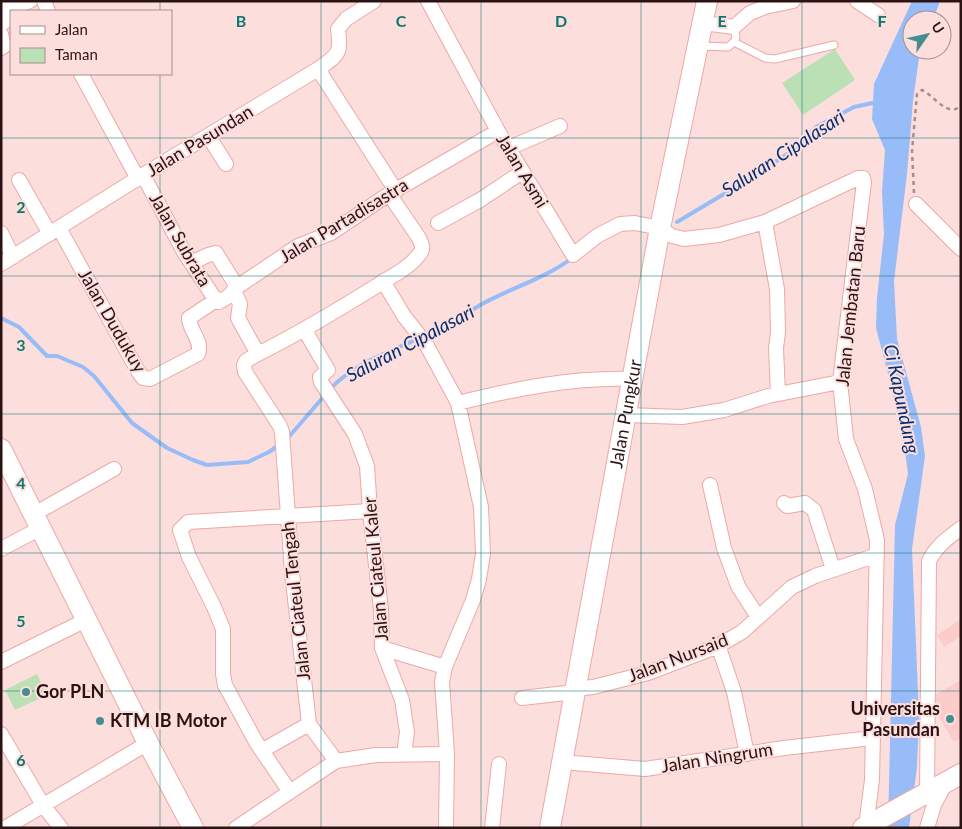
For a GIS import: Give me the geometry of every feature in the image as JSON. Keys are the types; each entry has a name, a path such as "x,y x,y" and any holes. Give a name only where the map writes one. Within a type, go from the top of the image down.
{"main road":[{"name":"Jalan Pungkur","path":"550,828 660,228 707,1"},
{"path":"1,449 148,743 193,828"},
{"path":"868,825 929,798 954,778"}],"street":[{"path":"1,24 8,20 5,5 30,1"},
{"name":"Jalan Pasundan","path":"7,260 318,70 338,53 340,45 338,28 346,19 374,1"},
{"name":"Jalan Asmi","path":"428,1 498,131 573,255 597,236 620,224 635,223 660,228"},
{"path":"703,23 734,27 750,13 765,7 793,1"},
{"path":"857,1 878,14"},
{"path":"1,34 4,46 1,48"},
{"path":"191,263 208,254 216,253 236,289 240,304 238,318 258,354 304,329 404,268 421,252 423,246 318,70"},
{"name":"Jalan Subrata","path":"82,75 191,263 218,301"},
{"path":"508,148 560,126"},
{"name":"Jalan Partadisastra","path":"218,301 298,246 331,233 392,192 498,131"},
{"path":"209,137 226,164"},
{"path":"438,223 480,200 522,172"},
{"name":"Jalan Jembatan Baru","path":"660,228 672,236 684,239 719,235 764,222 858,178 862,178 864,182 840,382 846,439 864,490 877,540 872,780 868,825"},
{"path":"19,180 54,231"},
{"path":"916,204 961,248"},
{"path":"764,222 777,289 778,332 776,348 778,394"},
{"name":"Jalan Dudukuy","path":"54,231 144,378 150,379 198,354 200,347 189,318 218,301"},
{"path":"1,233 7,260"},
{"path":"383,281 421,338 458,403 481,507 483,554 473,600 445,667 442,682 448,754 446,828"},
{"name":"Jalan Ciateul Kaler","path":"304,329 328,370 320,378 328,395 355,434 367,466 381,610 382,648 402,700 407,732 404,754"},
{"name":"Jalan Ciateul Tengah","path":"258,354 246,361 244,368 280,426 287,516 309,724 336,762"},
{"path":"458,403 491,394 570,381 604,378 632,379"},
{"path":"626,415 682,417 724,410 778,394 840,382"},
{"path":"1,549 37,521 114,469"},
{"path":"710,485 724,548 738,586 758,617"},
{"path":"784,503 787,506 805,503 814,510 834,570"},
{"path":"290,792 256,742 223,679 223,629 180,530 188,522 370,511"},
{"path":"928,828 929,561 933,552 961,528"},
{"name":"Jalan Nursaid","path":"522,698 575,691 648,673 718,645 742,632 792,587 877,555"},
{"path":"1,662 86,620"},
{"path":"718,645 734,692 747,754"},
{"path":"382,648 445,667"},
{"path":"263,750 309,724"},
{"path":"1,734 43,806 61,828"},
{"name":"Jalan Ningrum","path":"562,762 645,769 784,748 872,738"},
{"path":"5,828 148,743"},
{"path":"237,827 336,762 376,755 448,754"},
{"path":"492,828 499,764"}],"lane":[{"path":"699,46 728,47 734,42 736,33 734,27"},
{"path":"734,42 765,58 775,59 834,45"}],"path":[{"path":"916,204 912,176 912,151 917,94 922,90 930,93 947,109 957,109 961,106"}],"shaded area":[{"name":"Universitas Pasundan","path":"961,619 961,636 944,647 937,635"},
{"name":"Universitas Pasundan","path":"961,680 961,738 954,742 928,699"}],"green space":[{"path":"835,49 855,80 803,115 782,83"},
{"name":"Gor PLN","path":"37,674 47,695 15,710 5,690"}],"water":[{"path":"912,1 940,1 937,10 908,10"},
{"name":"Ci Kapundung","path":"902,23 902,60 919,60 894,281 897,339 921,427 925,456 912,549 919,717 917,767 909,828 888,828 895,525 908,474 890,381 876,328 877,298 884,234 882,192 885,150 872,119 874,84"}],"waterway":[{"name":"Saluran Cipalasari","path":"677,222 797,148 816,127 854,107 877,102"},
{"name":"Saluran Cipalasari","path":"424,336 493,298 540,277 572,258"},
{"name":"Saluran Cipalasari","path":"1,318 19,327 47,356 57,356 83,367 94,376 132,423 167,448 193,460 207,465 248,462 279,445"},
{"name":"Saluran Cipalasari","path":"329,390 359,366 418,339"},
{"name":"Saluran Cipalasari","path":"287,439 325,395"}],"place":[{"name":"Gor PLN","path":"26,692"},
{"name":"Universitas Pasundan","path":"950,719"},
{"name":"KTM IB Motor","path":"100,721"}]}
